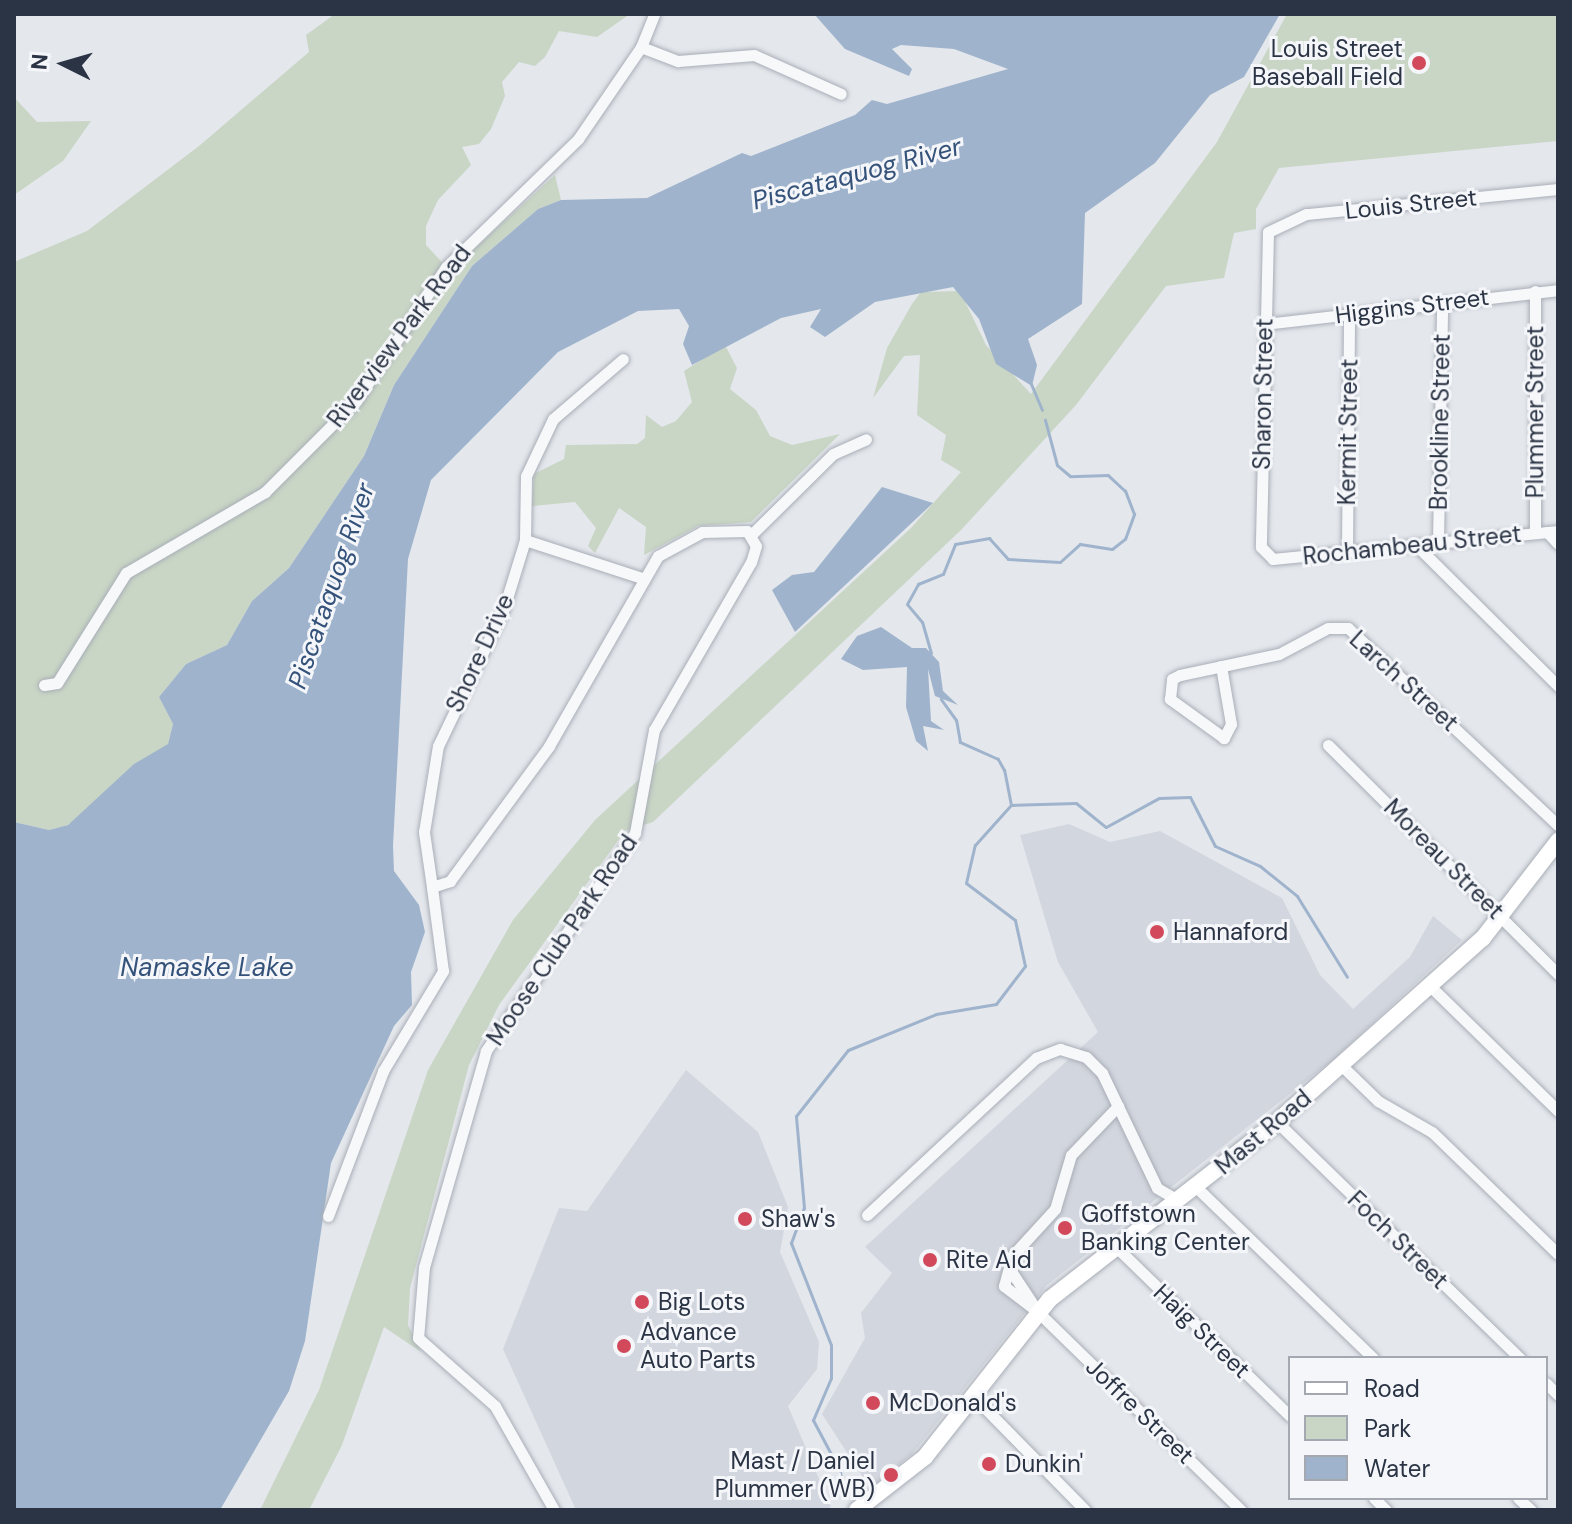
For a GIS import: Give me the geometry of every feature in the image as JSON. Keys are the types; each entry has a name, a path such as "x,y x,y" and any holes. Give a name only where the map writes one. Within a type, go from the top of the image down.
{"main road":[{"name":"Mast Road","path":"857,1510 884,1504 925,1457 1038,1312 1113,1244 1196,1187 1277,1122 1430,986 1504,917 1558,841"}],"street":[{"name":"Riverview Park Road","path":"44,685 57,683 126,573 265,492 356,401 446,267 557,164 641,47 654,14"},
{"path":"641,47 678,61 754,55 841,94"},
{"name":"Louis Street","path":"1268,232 1306,214 1558,189"},
{"name":"Sharon Street","path":"1266,556 1265,324 1268,232"},
{"name":"Higgins Street","path":"1265,324 1558,290"},
{"name":"Plummer Street","path":"1535,291 1547,532 1558,544"},
{"name":"Brookline Street","path":"1438,542 1442,302"},
{"name":"Kermit Street","path":"1347,552 1349,313"},
{"path":"623,359 548,427 523,486 525,540 642,578"},
{"path":"328,1216 383,1071 443,971 432,887 450,881 549,746 642,578 664,551 691,535 732,528 752,534 833,454 866,439"},
{"name":"Rochambeau Street","path":"1266,556 1347,552 1547,532"},
{"name":"Moose Club Park Road","path":"554,1510 495,1406 418,1338 424,1267 486,1051 635,833 658,720 751,562 752,534"},
{"name":"Shore Drive","path":"432,887 424,832 438,746 497,626 525,540"},
{"path":"1415,544 1558,686"},
{"name":"Larch Street","path":"1221,666 1232,728 1224,738 1167,691 1175,676 1221,666 1279,654 1328,628 1348,628 1558,825"},
{"name":"Moreau Street","path":"1328,745 1558,974"},
{"path":"1430,986 1558,1111"},
{"path":"867,1215 1043,1054 1069,1050 1086,1057 1118,1106 1157,1188 1178,1200"},
{"path":"1341,1065 1378,1101 1432,1132 1558,1254"},
{"path":"1038,1312 1004,1286 1009,1268 1055,1209 1071,1155 1118,1106"},
{"name":"Foch Street","path":"1277,1122 1518,1356"},
{"path":"1196,1187 1371,1356"},
{"name":"Haig Street","path":"1113,1244 1288,1414"},
{"path":"1009,1268 1038,1312"},
{"name":"Joffre Street","path":"1038,1312 1241,1510"},
{"path":"973,1396 1085,1510"}],"shaded area":[{"path":"1069,824 1110,842 1160,831 1282,898 1320,975 1353,1009 1410,957 1433,916 1462,940 1334,1059 1047,1285 912,1454 870,1488 822,1414 865,1338 861,1313 892,1273 865,1247 1098,1032 1058,962 1020,835"},
{"path":"686,1070 758,1132 788,1207 780,1252 819,1342 817,1369 788,1406 831,1507 824,1510 576,1510 503,1349 559,1208 587,1211"}],"green space":[{"path":"335,14 630,14 597,37 559,31 545,57 535,66 519,62 502,82 505,96 491,129 479,144 462,147 471,165 438,200 426,226 426,245 450,271 555,175 561,200 538,209 472,266 394,385 364,456 289,568 252,601 227,645 186,664 159,697 173,724 168,744 68,825 49,830 14,822 14,262 87,231 199,146 309,52 306,35"},
{"path":"1287,14 1558,14 1558,141 1279,168 1256,209 1256,229 1234,233 1224,278 1166,286 1076,405 961,530 653,822 625,831 499,1005 469,1065 410,1288 408,1325 421,1352 384,1327 342,1445 309,1510 260,1510 319,1390 428,1070 513,920 595,820 911,528 961,472 941,460 946,435 917,415 920,355 904,356 873,398 887,348 912,304 921,292 960,291 986,345 1031,394 1217,142"},
{"path":"14,97 37,122 91,121 63,161 14,195"},
{"path":"725,345 737,368 730,389 756,410 770,436 792,445 840,434 751,522 698,526 644,555 646,527 619,508 595,553 588,546 596,528 575,502 532,506 534,474 564,459 566,445 637,444 645,438 646,415 662,427 676,421 692,402 684,371"}],"water":[{"name":"Namaske Lake","path":"814,14 1280,14 1244,77 1210,95 1155,163 1085,213 1082,304 1028,339 1037,365 1032,386 996,364 979,319 953,287 875,302 825,337 810,327 821,309 781,318 692,365 683,344 689,326 679,309 638,311 558,352 431,480 408,559 393,846 394,871 419,905 425,932 411,972 412,1005 394,1026 331,1163 305,1341 289,1391 220,1510 14,1510 14,822 49,830 68,825 134,764 168,744 173,724 159,697 186,664 227,645 252,601 289,568 364,456 394,385 472,266 538,209 561,200 647,198 742,153 751,156 855,115 872,100 887,104 1008,69 954,49 901,45 892,49 912,69 909,76 845,49"},
{"path":"882,487 933,503 795,632 772,590 792,575 814,572"},
{"path":"881,627 912,648 926,648 939,662 943,691 958,705 935,696 928,669 931,721 944,730 923,726 928,751 916,741 906,707 907,667 863,670 841,659 857,636"}],"waterway":[{"path":"1031,384 1042,410"},
{"path":"931,653 922,622 907,604 918,584 943,574 955,544 989,538 1008,559 1060,562 1080,544 1112,549 1125,539 1134,514 1125,491 1108,475 1070,476 1057,465 1045,420"},
{"path":"844,1497 840,1471 813,1420 831,1378 831,1345 791,1243 804,1208 796,1116 848,1050 936,1014 996,1004 1025,966 1015,920 966,883 975,845 1011,805 1004,770 998,759 960,742 956,720 941,699"},
{"path":"1011,805 1076,803 1106,827 1159,798 1190,797 1215,846 1260,866 1297,896 1347,977"}],"place":[{"name":"Louis Street Baseball Field","path":"1419,63"},
{"name":"Hannaford","path":"1157,932"},
{"name":"Shaw's","path":"745,1219"},
{"name":"Goffstown Banking Center","path":"1065,1228"},
{"name":"Rite Aid","path":"930,1260"},
{"name":"Big Lots","path":"642,1302"},
{"name":"Advance Auto Parts","path":"624,1346"},
{"name":"McDonald's","path":"873,1403"},
{"name":"Dunkin'","path":"989,1464"},
{"name":"Mast / Daniel Plummer (WB)","path":"891,1475"}],"water label":[{"name":"Piscataquog River","path":"857,174"},
{"name":"Piscataquog River","path":"332,586"}]}
